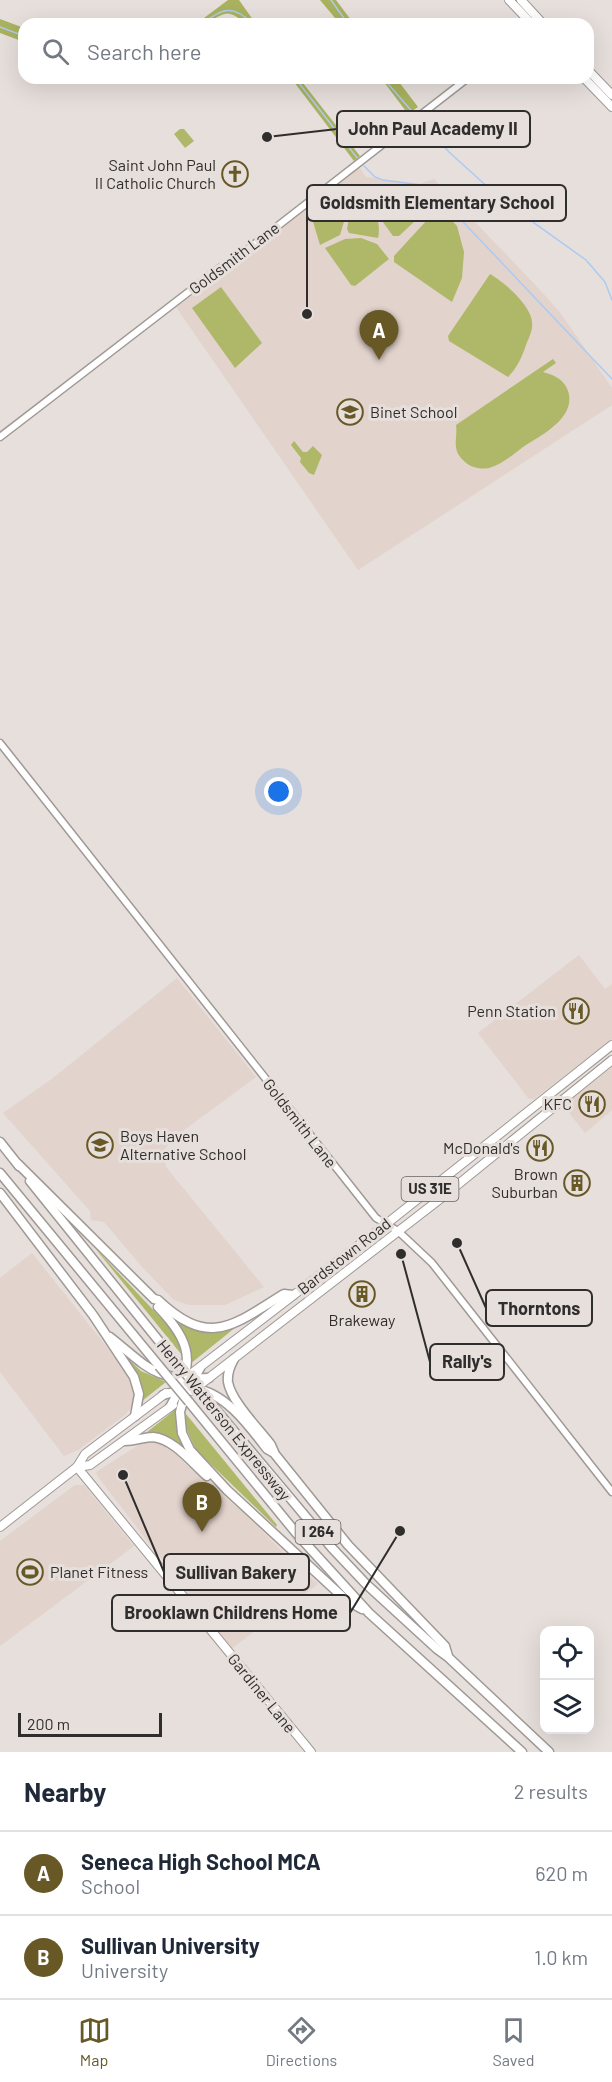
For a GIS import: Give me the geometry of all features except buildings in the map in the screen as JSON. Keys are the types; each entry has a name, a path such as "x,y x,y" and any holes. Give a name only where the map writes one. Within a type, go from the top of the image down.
{"highway":[{"name":"Henry Watterson Expressway","path":"0,1142 42,1198 175,1361 190,1393 297,1534 369,1613 522,1752"},
{"path":"18,1164 154,1299 158,1307 177,1328 187,1351 190,1393 180,1413 180,1424 185,1442 198,1461 226,1490 346,1600 369,1613"},
{"name":"Henry Watterson Expressway","path":"0,1173 159,1366 190,1393 332,1548 388,1605 448,1657 549,1752"},
{"path":"0,1193 107,1335 139,1387 139,1401 135,1416"},
{"path":"154,1299 183,1321 195,1326 214,1328 236,1323 284,1294 293,1295"},
{"path":"107,1335 148,1368 164,1376 188,1379 209,1378"},
{"path":"234,1359 228,1375 230,1388 272,1445 274,1453"},
{"path":"188,1379 200,1368"},
{"path":"163,1395 205,1392 234,1408 267,1449 274,1453 348,1545 445,1646 448,1657"},
{"path":"170,1407 190,1393"},
{"path":"125,1440 135,1441 149,1437 165,1440 221,1490 226,1490"}],"main road":[{"path":"509,0 532,18"},
{"path":"521,0 534,18"},
{"path":"594,76 612,95"},
{"path":"590,84 612,107"},
{"name":"Bardstown Road","path":"200,1368 612,1045"},
{"name":"Bardstown Road","path":"190,1393 612,1060"},
{"path":"486,1144 492,1156"},
{"path":"0,1527 77,1467 85,1454 188,1379"},
{"path":"77,1467 90,1465 170,1407"},
{"name":"Gardiner Lane","path":"77,1467 311,1752"}],"street":[{"name":"Goldsmith Lane","path":"0,437 460,84"},
{"name":"Goldsmith Lane","path":"0,743 376,1218 398,1231 432,1263 612,1492"}],"shaded area":[{"path":"359,167 366,177 419,184 434,179 562,315 612,388 612,405 358,570 176,307 224,273"},
{"path":"579,955 605,989 612,984 612,1039 534,1099 529,1099 478,1033"},
{"name":"Boys Haven Alternative School","path":"177,978 256,1077 172,1139 163,1152 166,1167 264,1287 225,1305 189,1305 174,1300 104,1222 91,1220 90,1211 3,1113 53,1078"},
{"path":"612,1067 612,1110 585,1133 563,1105"},
{"path":"32,1253 125,1370 134,1389 132,1407 125,1415 78,1450 64,1456 0,1372 0,1278"},
{"path":"151,1440 165,1443 193,1471 243,1512 318,1584 231,1649 96,1472 140,1444"},
{"path":"75,1485 84,1485 134,1546 0,1646 0,1541"}],"green space":[{"path":"228,0 239,0 252,18 238,18 224,14 216,18 204,18"},
{"path":"320,0 336,0 350,18 335,18"},
{"path":"0,19 18,26 18,40 0,33"},
{"path":"296,84 304,84 360,156 354,161"},
{"path":"386,84 401,84 418,107 408,114"},
{"path":"184,129 194,141 185,148 174,134"},
{"path":"400,188 418,194 432,205 399,236 393,236 367,200 382,191"},
{"path":"355,200 367,206 375,214 379,225 378,238 349,233 347,229 352,201"},
{"path":"344,205 346,215 340,235 320,245 311,215 313,210"},
{"path":"439,207 457,226 464,252 462,278 452,302 394,262 394,256"},
{"path":"361,238 377,244 389,259 355,286 351,285 325,248 345,239"},
{"path":"490,274 522,301 532,322 523,354 508,377 449,341 448,336"},
{"path":"221,287 262,343 235,368 192,308"},
{"path":"553,359 556,363 543,372 558,378 568,391 567,410 562,418 547,432 494,466 486,469 478,468 465,462 459,456 456,448 456,425"},
{"path":"294,441 303,452 307,452 313,446 322,455 314,475 309,473 300,462 301,458 291,445"},
{"path":"94,1247 173,1331 179,1341 181,1354"},
{"path":"169,1313 190,1326 241,1323 190,1364 185,1337"},
{"path":"119,1350 141,1371 166,1382 142,1401 138,1380"},
{"path":"176,1409 178,1432 187,1453 173,1443 142,1436"},
{"path":"186,1414 277,1525 276,1527 196,1450 186,1428"}],"waterway":[{"path":"331,0 344,18"},
{"path":"210,18 228,10 246,18"},
{"path":"0,27 18,34"},
{"path":"300,84 358,159"},
{"path":"388,84 416,116"},
{"path":"419,119 449,152 502,200 586,260 605,282 612,300"},
{"path":"364,166 375,177 383,180 429,186 612,379"}],"place":[{"name":"John Paul Academy II","path":"267,137"},
{"name":"Saint John Paul II Catholic Church","path":"235,174"},
{"name":"Goldsmith Elementary School","path":"307,314"},
{"name":"Seneca High School MCA","path":"379,360"},
{"name":"Binet School","path":"350,412"},
{"name":"Penn Station","path":"576,1011"},
{"name":"KFC","path":"592,1104"},
{"name":"Boys Haven Alternative School","path":"100,1145"},
{"name":"McDonald's","path":"540,1148"},
{"name":"Brown Suburban","path":"577,1183"},
{"name":"Thorntons","path":"457,1243"},
{"name":"Rally's","path":"401,1254"},
{"name":"Brakeway","path":"362,1294"},
{"name":"Sullivan Bakery","path":"123,1475"},
{"name":"Brooklawn Childrens Home","path":"400,1531"},
{"name":"Sullivan University","path":"202,1532"},
{"name":"Planet Fitness","path":"30,1572"}]}
